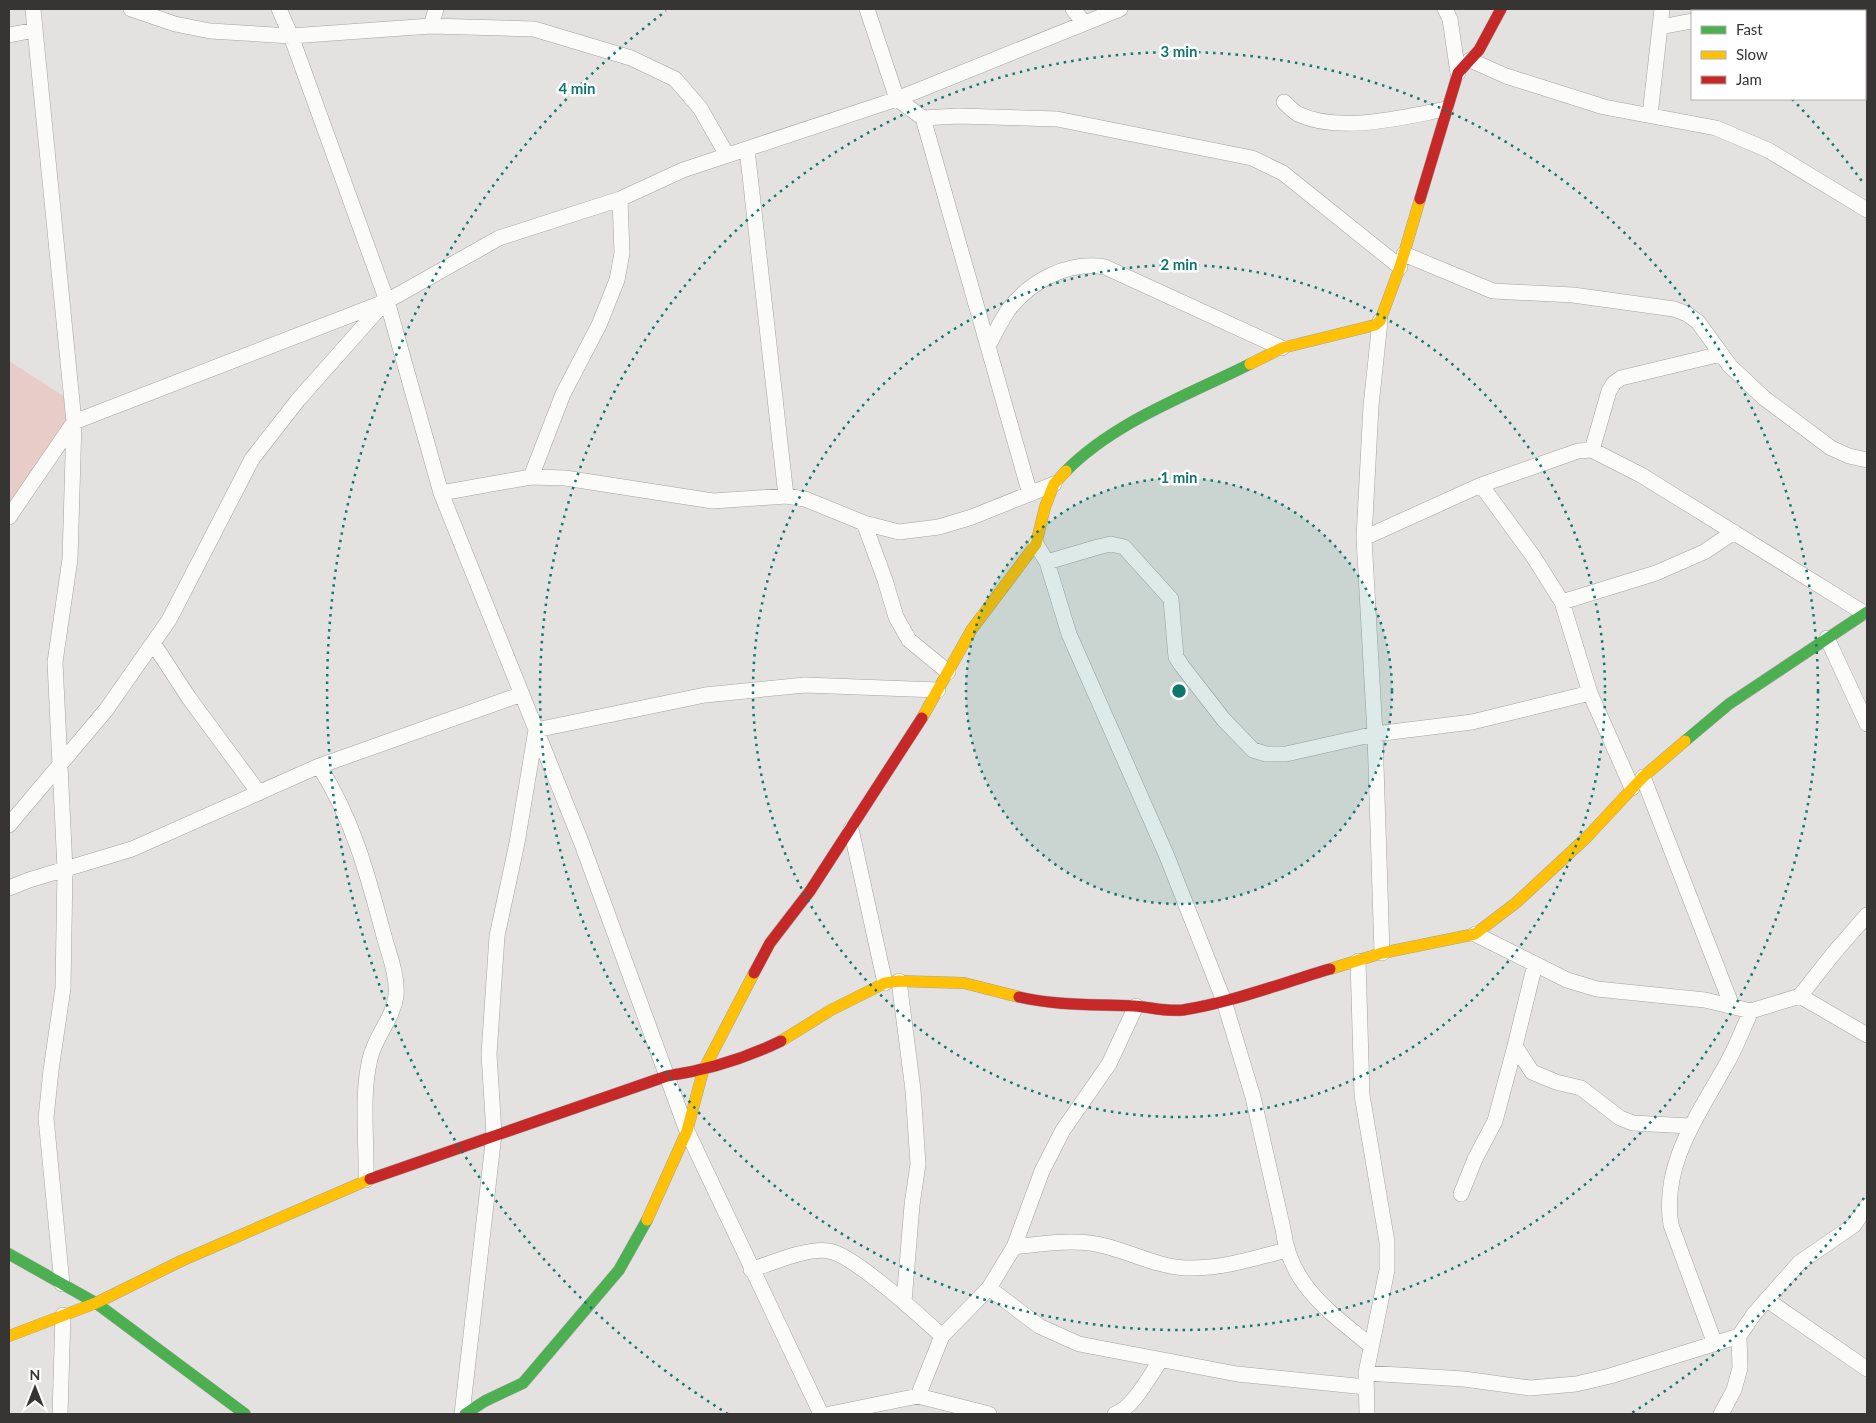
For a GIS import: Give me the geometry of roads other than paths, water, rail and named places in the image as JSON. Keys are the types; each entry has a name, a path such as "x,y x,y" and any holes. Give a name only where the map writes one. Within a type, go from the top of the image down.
{"street":[{"path":"33,9 74,422 70,559 55,662 65,869 63,988 46,1118 62,1284"},
{"path":"131,9 175,24 210,31 291,36 431,26 534,29 631,58 675,79 700,108 727,156"},
{"path":"279,9 291,36 387,301 441,493 582,844 687,1131 751,1270 821,1414"},
{"path":"431,26 436,9"},
{"path":"867,9 897,99 923,118 1030,494"},
{"path":"1073,9 1084,23"},
{"path":"9,517 74,422 387,301 500,238 620,199 683,170 897,99 1120,9"},
{"path":"1445,9 1450,19 1458,73"},
{"path":"1382,953 1375,734 1364,538 1372,406 1380,321 1402,260 1458,73 1479,50 1491,31 1501,9"},
{"path":"1650,115 1662,9"},
{"path":"1660,27 1691,21"},
{"path":"9,35 35,30"},
{"path":"1470,60 1506,76 1604,107 1716,128 1768,150 1867,210"},
{"path":"1284,102 1297,113 1316,120 1333,122 1381,121 1446,109"},
{"path":"923,118 958,116 1057,119 1252,158 1284,173 1402,260 1493,290 1573,295 1674,309 1687,314 1698,322 1746,384 1831,448 1849,456 1867,460"},
{"path":"747,149 786,496"},
{"path":"532,477 563,394 599,325 617,280 622,253 620,199"},
{"path":"988,346 1009,309 1032,286 1062,269 1088,264 1105,267 1282,348"},
{"path":"9,825 106,710 169,620 252,459 298,400 387,301"},
{"path":"463,1414 484,1401 523,1383 569,1332 619,1270 652,1212 687,1131 703,1071 770,943 810,891 908,742 972,629 1036,544 1045,507 1054,484 1086,451 1118,430 1282,348 1375,325 1380,321"},
{"path":"1592,450 1609,391 1614,383 1621,378 1721,354"},
{"path":"9,1336 96,1303 181,1261 366,1180 494,1134 667,1076 703,1071 755,1054 796,1034 831,1010 892,982 964,983 1029,999 1067,1004 1136,1006 1160,1011 1182,1010 1224,1001 1382,953 1475,934 1517,902 1587,837 1643,777 1729,704 1866,613 1641,475 1592,450 1578,451 1481,485 1364,538"},
{"path":"441,493 532,477 564,478 713,501 786,496 805,499 864,523 899,532 939,527 972,517 1054,484"},
{"path":"1481,485 1533,556 1562,602 1590,693 1632,788"},
{"path":"864,523 886,580 896,617 909,640 948,672"},
{"path":"1562,602 1656,573 1704,552 1734,532"},
{"path":"1036,544 1047,562 1069,634 1166,854 1224,1001 1253,1097 1284,1229 1286,1250 1306,1287 1317,1302 1371,1346"},
{"path":"1047,562 1098,546 1111,544 1124,547 1171,599 1176,657 1182,666 1224,720 1253,750 1266,754 1286,754 1375,734 1472,722 1590,693"},
{"path":"1827,638 1867,724"},
{"path":"153,643 189,698 259,793"},
{"path":"536,730 705,695 796,686 938,690"},
{"path":"9,888 132,848 319,766 522,694"},
{"path":"463,1414 494,1134 489,1054 497,936 517,843 523,796 536,730"},
{"path":"319,766 350,821 371,886 392,968 396,993 393,1011 370,1056 368,1070 366,1180"},
{"path":"1643,777 1732,1006"},
{"path":"851,829 892,982 913,1090 918,1164 912,1204 904,1302"},
{"path":"1475,934 1567,980 1597,989 1706,1000 1750,1011 1800,996 1867,915"},
{"path":"1358,961 1362,1095 1387,1242 1387,1270 1366,1380 1367,1414"},
{"path":"1461,1194 1475,1158 1495,1121 1535,964"},
{"path":"1800,996 1867,1036"},
{"path":"918,1396 942,1336 989,1288 1014,1247 1042,1172 1063,1130 1109,1064 1136,1006"},
{"path":"1715,1344 1671,1225 1668,1205 1680,1148 1690,1126 1728,1061 1750,1011"},
{"path":"1515,1046 1532,1072 1556,1082 1581,1088 1620,1118 1633,1123 1690,1126"},
{"path":"989,1288 1039,1326 1079,1344 1160,1361 1237,1374 1366,1380 1464,1379 1530,1388 1576,1384 1610,1376 1739,1336 1766,1300 1799,1264 1854,1225 1866,1211"},
{"path":"1014,1247 1060,1241 1091,1243 1154,1262 1184,1268 1229,1266 1286,1250"},
{"path":"751,1270 816,1250 830,1251 844,1256 904,1302 942,1336"},
{"path":"9,1254 96,1303 245,1414"},
{"path":"1766,1300 1867,1369"},
{"path":"60,1414 63,1315"},
{"path":"1721,1414 1734,1390 1740,1368 1739,1336"},
{"path":"1115,1414 1121,1412 1138,1393 1160,1361"},
{"path":"830,1414 918,1396 989,1414"}]}
